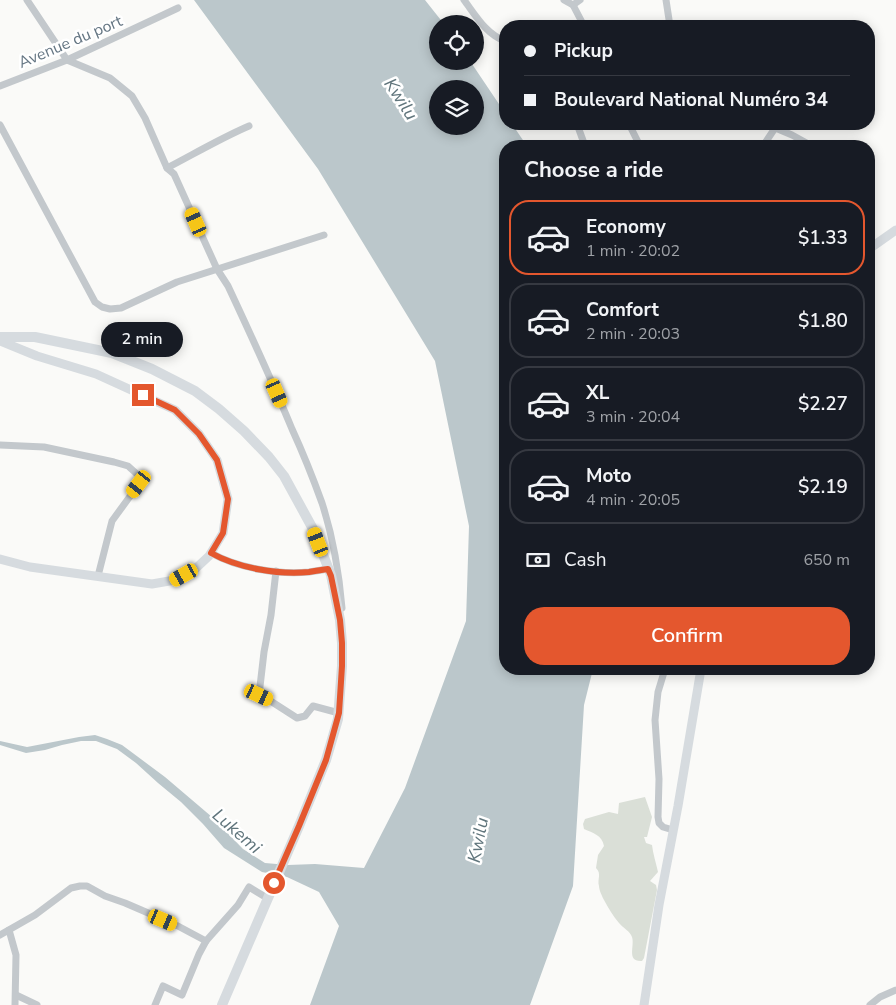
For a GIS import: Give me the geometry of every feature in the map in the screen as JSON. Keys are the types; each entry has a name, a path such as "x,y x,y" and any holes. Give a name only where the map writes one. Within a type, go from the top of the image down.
{"highway":[{"path":"0,337 35,337 112,353 152,369 195,391 244,431 284,476 313,529 331,576 342,643 339,713 326,760 222,1005"}],"main road":[{"path":"875,245 896,230"},
{"path":"0,341 37,356 96,374 175,410 199,434 217,460 228,499 223,533 211,553 194,570 175,580 152,584 30,567 0,559"},
{"path":"644,1005 659,905 700,675"}],"street":[{"path":"27,0 67,60 110,78 132,96 145,118 167,168 174,174 217,269 228,286 310,471 322,505 339,580 342,643"},
{"path":"464,0 488,31 499,39"},
{"path":"564,0 573,5 581,20"},
{"path":"573,5 580,0"},
{"path":"666,0 669,20"},
{"name":"Avenue du port","path":"0,86 67,60 178,8"},
{"path":"0,125 95,302 102,307 110,309 121,308 177,282 324,235"},
{"path":"167,168 249,126"},
{"path":"780,130 801,140"},
{"path":"0,445 44,448 114,462 128,466 138,475 139,484 112,520 98,576"},
{"path":"211,553 232,563 276,572 308,572 328,569"},
{"path":"276,572 272,615 264,652 259,695 297,718 305,716 313,706 339,713"},
{"path":"663,675 658,692 655,720 659,779 658,817 659,823 663,827 672,830"},
{"path":"0,935 35,915 71,888 87,886 105,896 176,925 206,941"},
{"path":"155,1005 163,986 182,995 206,941 238,905 249,887 268,897"},
{"path":"9,930 16,955 15,1005"},
{"path":"870,1005 880,997 896,990"},
{"path":"16,995 36,1005"}],"shaded area":[{"path":"645,797 652,817 647,837 644,837 646,843 652,845 658,872 650,881 656,885 657,890 644,958 642,961 637,961 632,953 633,941 631,935 615,918 600,891 599,872 596,868 598,855 604,846 603,842 597,835 584,829 583,824 585,819 609,812 618,814 619,803"}],"water":[{"name":"Kwilu","path":"194,0 425,0 437,15 429,15 429,70 476,70 483,80 429,80 429,135 484,135 484,82 499,104 499,130 516,130 523,140 499,140 499,675 592,675 584,705 573,886 530,1005 310,1005 339,926 319,892 287,877 262,872 224,848 181,802 117,749 96,741 81,741 26,753 0,745 0,741 27,747 95,735 107,739 122,745 165,777 212,817 243,849 265,863 288,865 315,864 364,868 405,788 466,621 469,526 435,361 318,169"}],"route":[{"path":"143,395 175,410 199,434 217,460 228,499 223,533 211,553 232,563 252,568 276,572 308,572 328,569 331,576 340,620 342,643 338,719 326,760 274,883"}],"water label":[{"name":"Lukemi","path":"237,831"}]}
